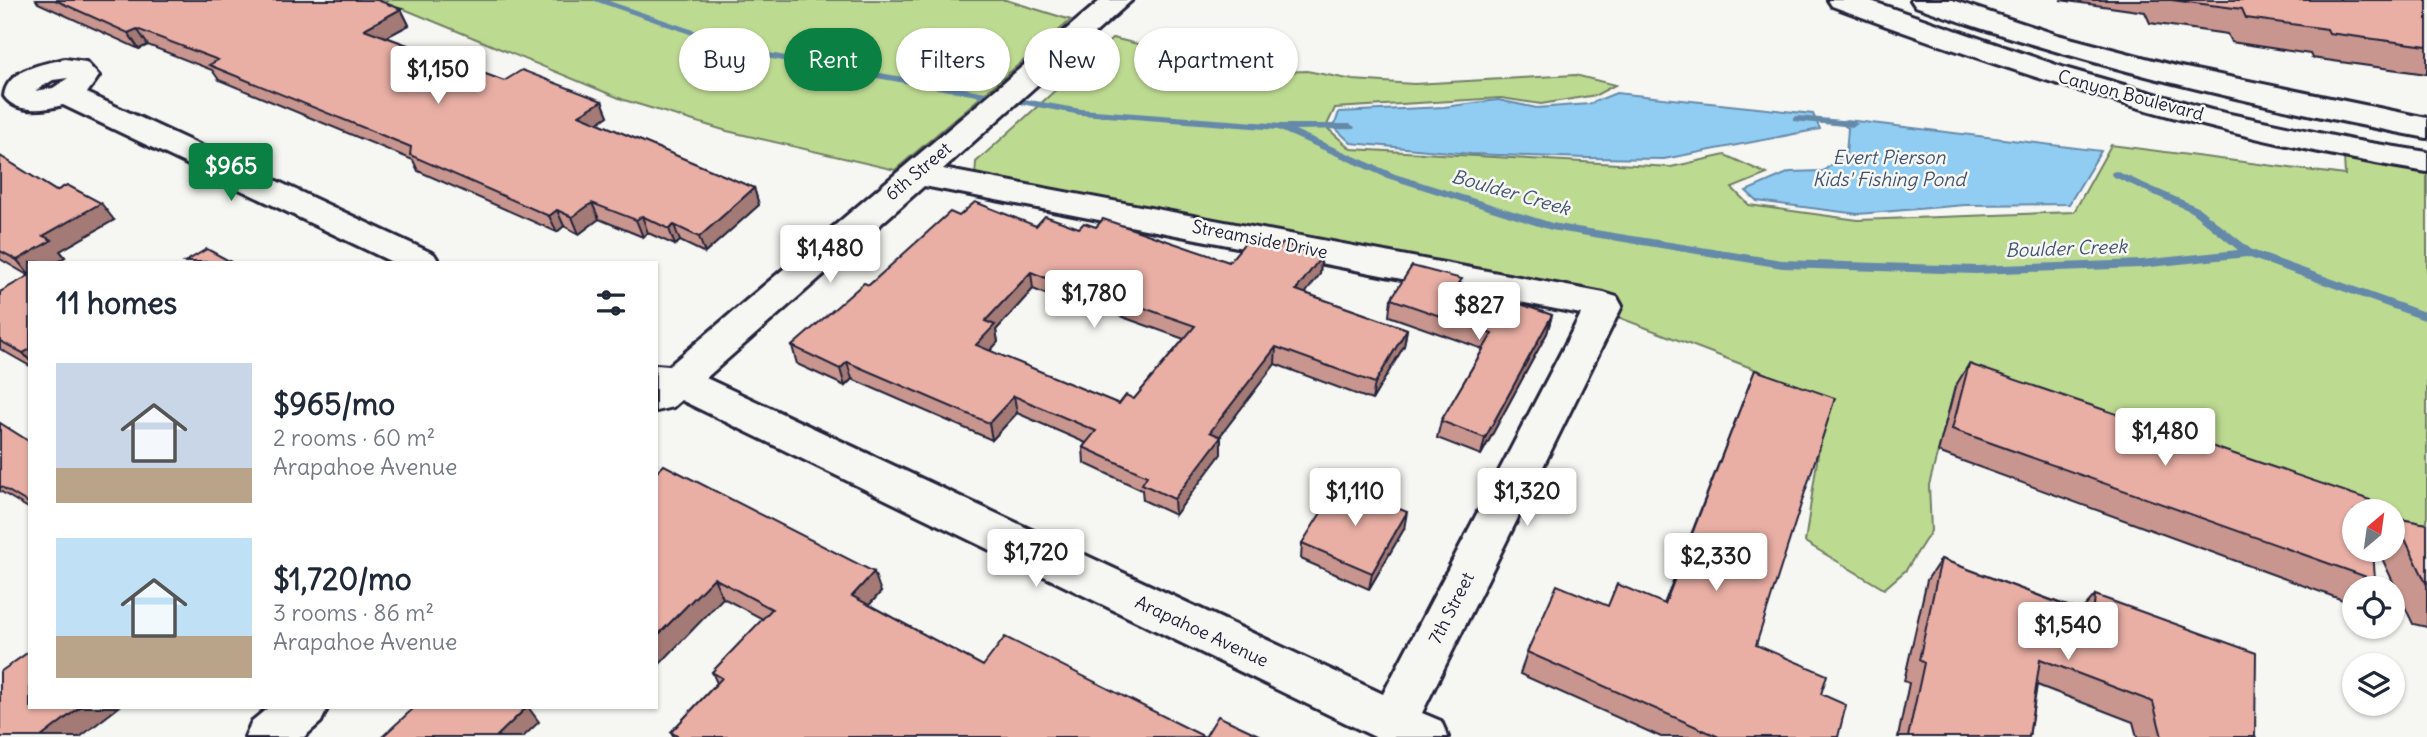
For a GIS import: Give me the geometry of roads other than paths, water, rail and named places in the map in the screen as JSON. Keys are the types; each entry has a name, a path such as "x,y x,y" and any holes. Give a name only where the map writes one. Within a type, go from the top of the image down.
{"street":[{"name":"6th Street","path":"661,378 947,147 1118,0"},
{"name":"Canyon Boulevard","path":"1842,0 2031,68 2121,94 2301,138 2427,162"},
{"name":"Canyon Boulevard","path":"1925,0 2092,53 2207,83 2427,128"},
{"path":"0,61 18,95 41,100 64,94 419,261"},
{"name":"Streamside Drive","path":"915,173 1604,306"},
{"name":"7th Street","path":"1409,730 1604,306"},
{"name":"Arapahoe Avenue","path":"661,378 1409,730"},
{"path":"269,737 302,709"}],"water":[{"path":"1616,93 1813,114 1820,129 1664,159 1471,154 1351,143 1334,127 1339,112 1444,107 1498,100 1537,108 1589,104"},
{"name":"Evert Pierson Kids' Fishing Pond","path":"1847,120 2101,151 2069,204 1965,205 1858,214 1757,201 1746,191 1790,172 1823,171 1846,154 1848,128 1839,122"}],"waterway":[{"name":"Boulder Creek","path":"597,0 750,52 1081,112 1280,127 1391,176 1551,226 1782,264 1976,270 2141,264 2248,253"},
{"path":"1798,119 1853,124"},
{"path":"1284,127 1350,127"},
{"path":"2116,174 2194,209 2248,253"},
{"name":"Boulder Creek","path":"2248,253 2427,317"}]}
